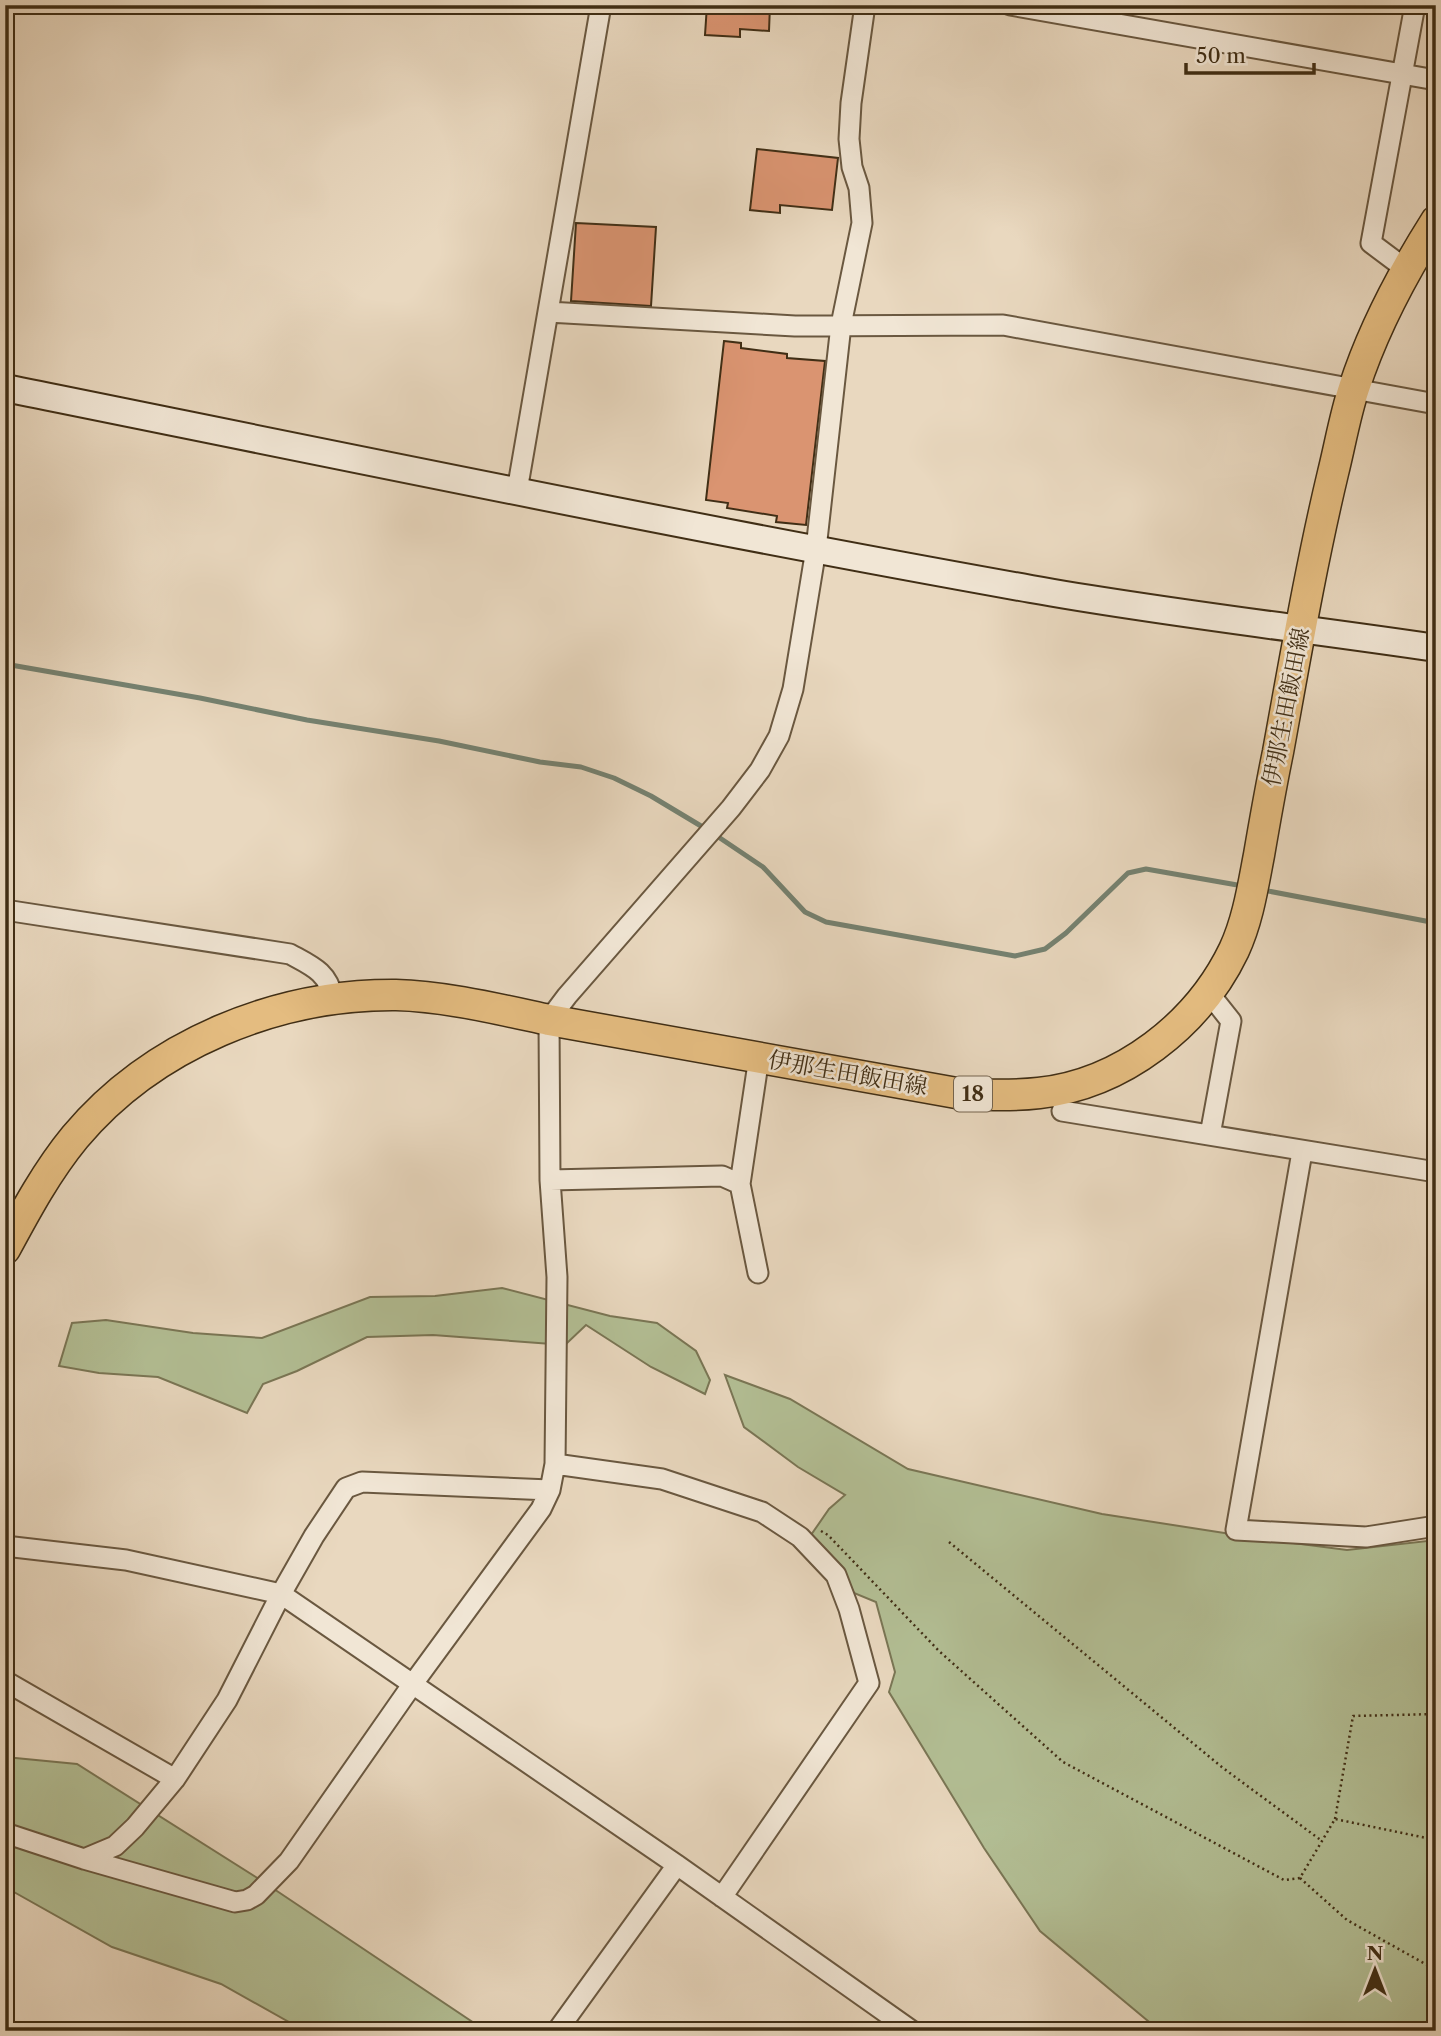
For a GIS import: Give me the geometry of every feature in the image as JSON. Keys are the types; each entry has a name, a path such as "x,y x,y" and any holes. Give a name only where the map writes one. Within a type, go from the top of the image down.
{"main road":[{"name":"伊那生田飯田線","path":"5,1250 36,1192 57,1160 77,1135 135,1081 186,1047 222,1029 261,1015 333,998 398,995 485,1006 548,1020 962,1094 1004,1096 1041,1093 1100,1077 1126,1065 1168,1035 1208,992 1234,950 1249,905 1300,630 1353,389 1373,338 1407,270 1436,221"}],"street":[{"path":"517,491 601,5"},
{"path":"5,1833 84,1859 235,1902 256,1895 289,1861 412,1685 541,1509 550,1490 555,1464 557,1277 550,1180 548,1020 731,808 760,771 779,736 793,689 816,549 841,325 862,223 859,188 852,167 849,139 865,5"},
{"path":"1010,5 1436,80"},
{"path":"1407,270 1371,243 1416,5"},
{"path":"548,312 782,326 1003,325 1436,404"},
{"path":"5,388 517,491 1034,590 1436,648"},
{"path":"5,910 290,954 315,967 330,983 333,998"},
{"path":"1208,992 1231,1021 1210,1135"},
{"path":"758,1273 740,1185 759,1057"},
{"path":"1062,1111 1436,1172"},
{"path":"1302,1152 1236,1530 1366,1538 1436,1526"},
{"path":"550,1180 722,1176 740,1185"},
{"path":"555,1464 662,1479 762,1512 800,1537 836,1575 849,1609 869,1683 722,1897"},
{"path":"84,1859 115,1846 135,1827 175,1779 227,1700 281,1594 314,1536 346,1488 362,1482 550,1490"},
{"path":"5,1546 126,1560 281,1594 677,1865 912,2031"},
{"path":"5,1681 175,1779"},
{"path":"557,2031 677,1865"}],"path":[{"path":"818,1530 828,1535 939,1651 1063,1762 1284,1880 1300,1878 1347,1920 1436,1970"},
{"path":"949,1542 1223,1768 1322,1840"},
{"path":"1300,1878 1335,1819 1353,1716 1436,1714"},
{"path":"1335,1819 1436,1840"}],"green space":[{"path":"502,1288 610,1316 657,1323 696,1351 710,1380 705,1394 651,1367 586,1325 565,1345 433,1335 367,1337 297,1371 263,1384 247,1413 158,1377 99,1373 59,1366 72,1323 106,1320 193,1333 262,1338 370,1297 435,1296"},
{"path":"725,1375 790,1399 908,1469 1102,1514 1263,1539 1347,1550 1436,1540 1436,2031 1160,2031 1040,1931 984,1848 889,1692 895,1672 876,1602 854,1593 844,1573 811,1535 829,1509 845,1495 798,1467 744,1427"},
{"path":"5,1757 77,1764 259,1879 486,2031 305,2031 221,1984 112,1947 5,1887"}],"building":[{"path":"707,5 770,5 769,31 740,29 740,37 705,35"},
{"path":"757,149 838,158 832,210 780,205 780,213 750,210"},
{"path":"576,223 656,227 651,306 571,301"},
{"path":"724,341 741,343 741,348 787,354 787,358 825,361 806,525 776,522 777,516 727,508 728,503 706,500"}],"waterway":[{"path":"5,664 200,698 307,720 439,741 540,762 581,767 614,778 651,796 706,829"},
{"path":"714,834 763,867 805,912 826,922 1015,956 1045,949 1066,933 1128,873 1146,869 1243,886"},
{"path":"1263,890 1436,923"}]}
